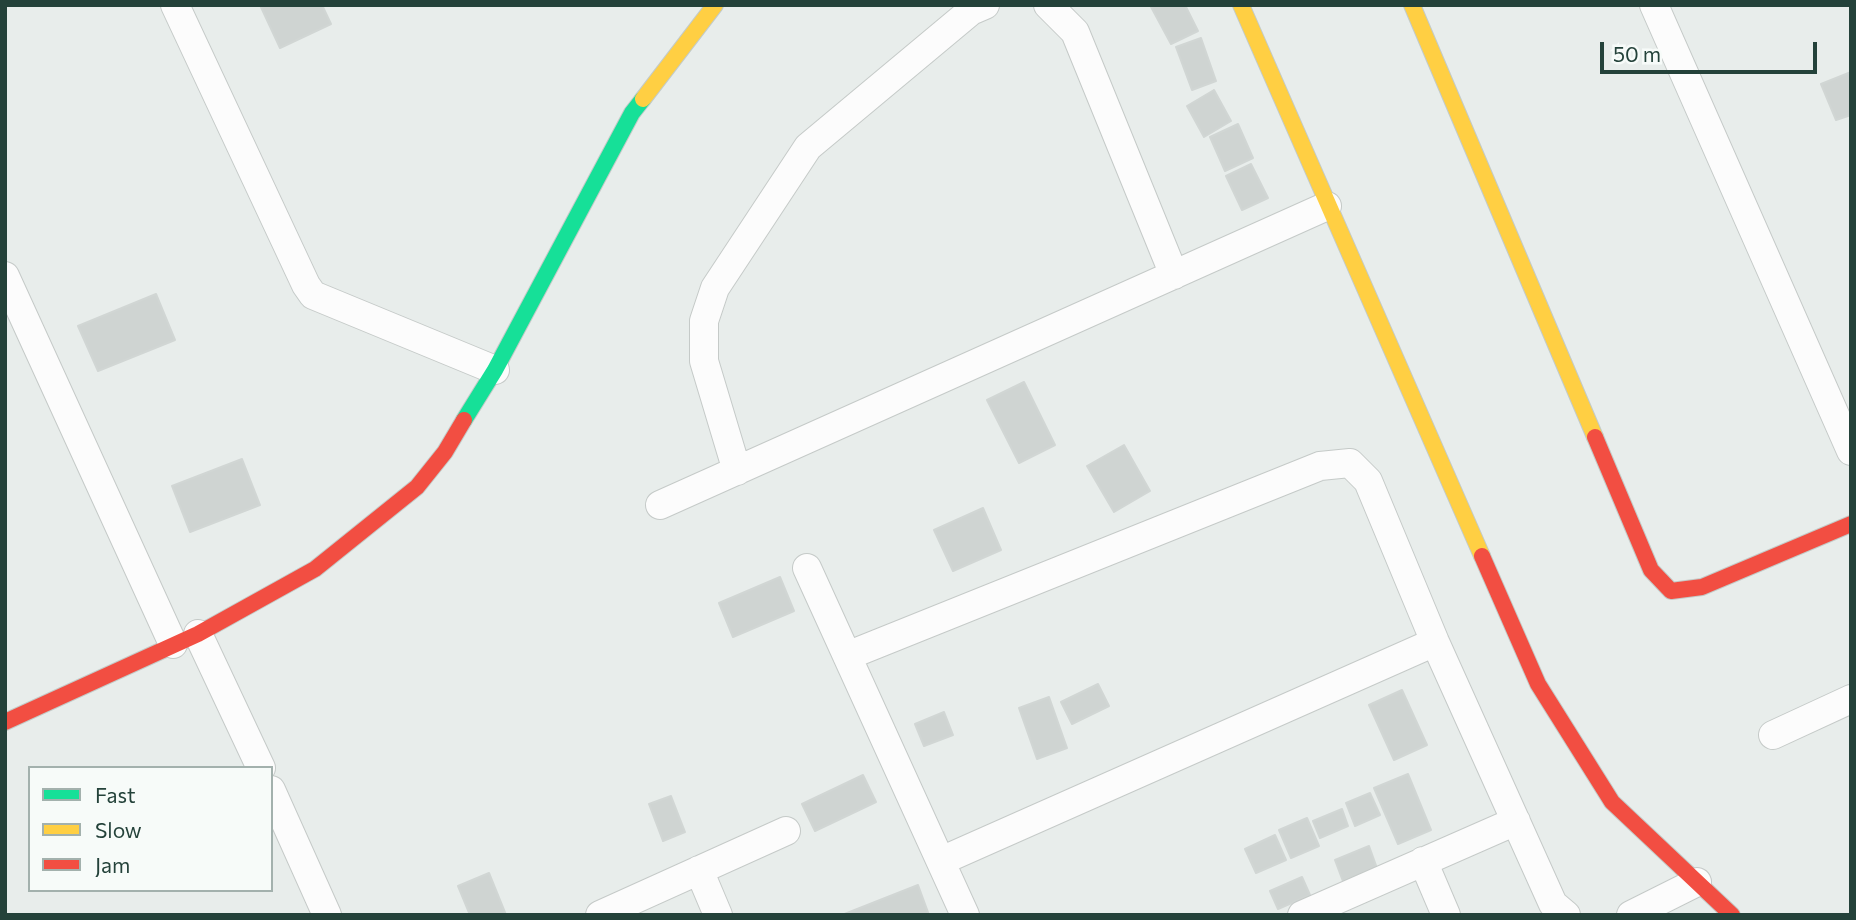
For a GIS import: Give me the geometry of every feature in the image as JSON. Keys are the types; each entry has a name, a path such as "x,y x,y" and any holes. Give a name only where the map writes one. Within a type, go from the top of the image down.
{"street":[{"path":"175,5 313,295 495,370"},
{"path":"5,722 186,639 315,569 417,487 444,452 495,370 632,113 715,5"},
{"path":"737,471 704,360 704,321 715,288 808,147 971,11 985,5"},
{"path":"1048,5 1075,32 1174,275"},
{"path":"1241,5 1538,684 1612,802 1732,915"},
{"path":"1412,5 1651,570 1671,591 1702,587 1851,524"},
{"path":"1654,5 1851,451"},
{"path":"660,505 1327,206"},
{"path":"5,276 186,639 260,766"},
{"path":"847,656 1320,466 1350,463 1368,481 1435,642 1553,904 1566,915"},
{"path":"807,568 965,915"},
{"path":"941,861 1435,642"},
{"path":"1773,735 1851,699"},
{"path":"273,794 327,915"},
{"path":"1302,915 1516,821"},
{"path":"600,915 786,831"},
{"path":"1423,861 1446,915"},
{"path":"699,870 718,915"},
{"path":"1631,915 1697,882"}],"building":[{"path":"260,5 322,5 331,24 280,48"},
{"path":"1150,5 1185,5 1198,31 1171,44"},
{"path":"1201,38 1216,81 1192,90 1176,47"},
{"path":"1851,72 1851,115 1836,120 1821,84"},
{"path":"1214,90 1231,121 1204,137 1187,106"},
{"path":"1238,124 1253,158 1225,171 1210,137"},
{"path":"1251,164 1268,198 1242,210 1226,176"},
{"path":"156,294 175,340 98,371 78,326"},
{"path":"1024,382 1055,445 1019,463 987,400"},
{"path":"1124,445 1150,491 1114,512 1087,466"},
{"path":"242,459 260,505 190,532 172,486"},
{"path":"983,508 1001,550 953,571 934,530"},
{"path":"780,577 794,611 733,637 719,603"},
{"path":"1098,684 1109,706 1072,724 1061,702"},
{"path":"1402,690 1427,745 1394,760 1369,705"},
{"path":"1049,697 1067,748 1037,759 1019,708"},
{"path":"944,712 953,735 924,746 915,724"},
{"path":"1408,774 1431,830 1398,844 1374,788"},
{"path":"863,775 876,802 815,831 802,804"},
{"path":"1370,793 1380,815 1355,826 1346,803"},
{"path":"671,796 685,832 663,841 649,804"},
{"path":"1342,809 1348,826 1320,838 1313,821"},
{"path":"1307,818 1319,846 1291,858 1279,830"},
{"path":"1275,835 1286,860 1256,873 1245,849"},
{"path":"1369,846 1378,871 1344,884 1335,860"},
{"path":"489,873 506,915 470,915 458,886"},
{"path":"1302,877 1310,895 1278,909 1270,891"},
{"path":"918,885 929,915 842,915"}],"traffic: fast":[{"path":"464,420 495,370 632,113 643,99"}],"traffic: slow":[{"path":"643,99 715,5"},
{"path":"1241,5 1482,556"},
{"path":"1412,5 1595,437"}],"traffic: jam":[{"path":"5,722 198,634 315,569 417,487 445,452 464,420"},
{"path":"1595,437 1651,570 1671,591 1702,587 1851,524"},
{"path":"1482,556 1538,684 1612,802 1732,915"}]}
